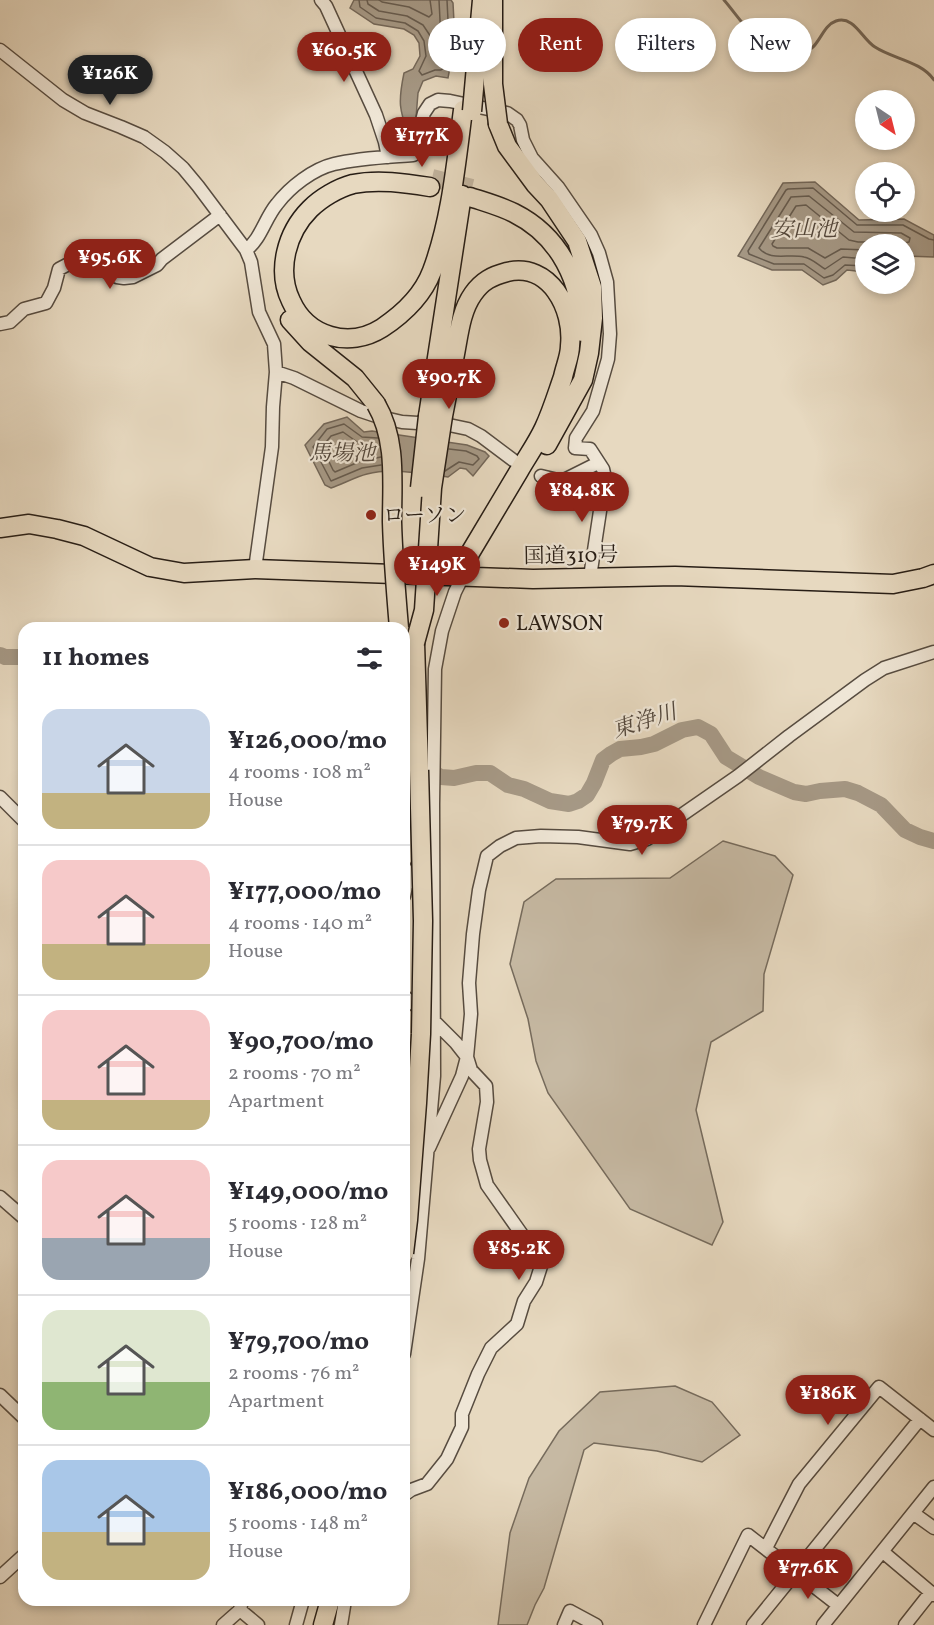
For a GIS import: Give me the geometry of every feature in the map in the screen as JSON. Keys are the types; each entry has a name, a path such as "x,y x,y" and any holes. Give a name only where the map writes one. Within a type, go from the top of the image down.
{"highway":[{"path":"399,622 392,523 392,453 388,432 376,404 365,388 310,342 288,317 281,303 275,266 285,229 298,210 314,195 332,185 377,174 431,183 353,184 317,202 294,229 288,244 285,265 285,283 291,301 299,314 309,325 326,335 341,339 355,339 372,334 399,316 420,293 432,270 451,197 477,61 482,0"},
{"path":"464,576 481,558 567,412 583,380 593,318 592,287 577,241 549,199 507,146 498,124 493,84 493,0"},
{"path":"410,1191 421,1034 423,921 415,643 424,610 435,416 458,223 468,111"},
{"path":"464,576 470,553 560,405 573,378 582,346 582,321 578,291 569,268 554,246 535,227 515,213 471,193 495,196 517,206 538,219 556,236 582,282 593,318"},
{"path":"435,416 466,304 484,280 498,274 521,271 532,273 554,288 565,306 569,322 570,345 556,399 543,430"},
{"name":"国道310号","path":"0,528 29,524 57,529 84,536 150,567 184,573 255,569 533,579 675,576 893,584 934,574"},
{"path":"410,726 419,770"},
{"path":"323,1625 328,1606"}],"street":[{"path":"321,0 326,6 376,115 388,158"},
{"path":"0,50 63,100 85,113 144,137 165,152 183,168 246,250 251,262 260,312 274,344 276,372 272,447 255,569"},
{"path":"246,250 253,245 278,202 310,174 334,164 413,155 424,113 430,104 438,100 503,112 514,118 520,124 523,140 532,158 558,187 591,235 607,282 608,359 593,411 576,438 575,448 590,449 603,469 605,478 590,577"},
{"path":"0,324 10,322 24,309 46,303 54,288 59,269 76,260 91,264 117,277 133,276 157,265 220,215"},
{"path":"276,372 376,416 402,422 449,425 468,429 513,460"},
{"path":"541,476 562,481 598,463"},
{"path":"410,1246 429,1148 434,1076 435,669 442,632 455,592 464,576"},
{"path":"429,1148 462,1076 466,1057 471,1014 469,983 473,934 479,890 487,856 516,838 578,837 630,844 647,839 738,777 865,680 884,668 934,652"},
{"path":"0,797 18,816"},
{"path":"410,880 414,870 433,844"},
{"path":"410,1001 456,1043 466,1057 471,1070 486,1086 487,1102 479,1149 487,1185 542,1263 536,1282 524,1301 517,1324 491,1348 478,1374 462,1414 462,1427 447,1459 428,1485 410,1491"},
{"path":"410,1145 429,1148"},
{"path":"0,1197 18,1213"},
{"path":"766,1548 799,1484 879,1387 934,1430"},
{"path":"0,1395 18,1413"},
{"path":"753,1625 920,1419"},
{"path":"823,1625 934,1487"},
{"path":"913,1513 934,1528"},
{"path":"704,1625 748,1535 838,1605"},
{"path":"883,1552 932,1593 905,1625"},
{"path":"0,1577 18,1560"},
{"path":"223,1625 240,1606"},
{"path":"242,1606 258,1625"},
{"path":"296,1625 301,1606"},
{"path":"341,1625 344,1606"},
{"path":"564,1625 570,1611 596,1625"}],"shaded area":[{"path":"723,841 775,856 793,875 764,974 763,1011 711,1042 696,1110 723,1222 712,1245 630,1209 548,1093 536,1061 528,1019 510,964 524,902 556,879 670,878"},
{"path":"675,1386 712,1402 740,1435 702,1462 657,1451 594,1443 584,1450 544,1588 527,1625 498,1625 510,1533 529,1478 559,1431 600,1392"}],"water":[{"path":"354,0 451,0 453,3 454,18 428,18 428,72 449,72 448,78 436,76 423,81 418,93 415,130 409,137 401,112 401,91 404,73 413,69 420,56 419,43 414,35 404,29 374,24 350,8"},
{"name":"安山池","path":"815,182 855,217 855,222 910,222 934,235 934,257 915,256 915,234 855,234 855,271 847,270 836,280 823,285 802,270 772,270 738,256 783,183"},
{"name":"馬場池","path":"347,417 364,432 372,431 467,445 489,456 473,476 466,469 460,468 448,477 387,471 362,475 331,488 325,485 305,445 324,424"}],"waterway":[{"path":"724,0 762,44 786,57 799,56 812,48 828,26 842,20 853,24 875,47 914,64 934,80"},
{"name":"東浄川","path":"0,655 18,657"},
{"name":"東浄川","path":"410,758 441,777 454,778 476,773 490,773 508,785 524,789 550,801 569,804 587,795 603,760 611,754 620,749 654,744 682,730 698,727 711,734 726,757 759,777 794,792 806,794 845,789 858,793 881,805 905,830 934,841"}],"tunnel":[{"path":"432,178 472,188"}],"place":[{"name":"ローソン","path":"371,515"},
{"name":"LAWSON","path":"504,623"}]}
